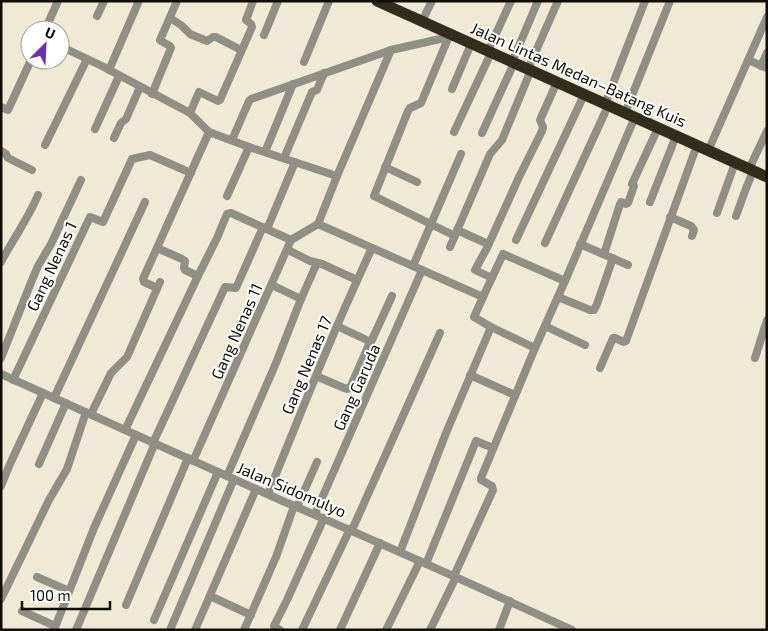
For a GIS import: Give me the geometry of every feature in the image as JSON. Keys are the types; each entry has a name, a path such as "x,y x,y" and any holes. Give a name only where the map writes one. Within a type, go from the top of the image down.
{"highway":[{"name":"Jalan Lintas Medan–Batang Kuis","path":"377,1 767,177"}],"street":[{"path":"49,20 58,1"},
{"path":"97,16 104,1"},
{"path":"152,94 171,49 170,46 160,40 178,1"},
{"path":"190,113 199,92 218,101 220,100 252,27 246,20 252,1"},
{"path":"264,35 278,1"},
{"path":"304,62 329,1"},
{"path":"424,22 432,1"},
{"path":"454,132 510,1"},
{"path":"482,133 538,1"},
{"path":"450,247 490,154 502,140 558,1"},
{"path":"545,243 606,105 645,1"},
{"path":"430,630 493,490 492,486 480,479 580,244 630,115 670,1"},
{"path":"109,70 138,3"},
{"path":"708,151 767,17"},
{"path":"170,18 194,37 207,41 216,37 241,50"},
{"path":"232,140 249,101 391,50 448,34"},
{"path":"448,34 421,103 408,111 374,196 430,224 487,246 565,281"},
{"path":"452,89 471,44"},
{"path":"125,430 227,214 231,213 291,240 318,224 391,50"},
{"path":"70,51 190,113 209,132 337,176"},
{"path":"748,60 764,67 767,53"},
{"path":"45,145 87,60"},
{"path":"5,109 26,70"},
{"path":"284,158 312,92 317,90 324,73"},
{"path":"94,129 119,76"},
{"path":"492,278 475,270 542,131 543,127 540,120 557,82"},
{"path":"264,152 294,84"},
{"path":"114,138 121,123 126,119 140,87"},
{"path":"516,240 584,95"},
{"path":"604,254 620,204 621,202 628,203 634,186 632,184 658,128"},
{"path":"736,216 751,170 767,131"},
{"path":"1,599 67,469 88,413 111,373 127,357 158,285 144,282 143,279 209,132"},
{"path":"650,202 676,136"},
{"path":"600,368 612,338 623,342 626,341 697,146"},
{"path":"227,196 249,147"},
{"path":"1,152 6,154 8,158 32,170"},
{"path":"412,266 461,154"},
{"name":"Gang Nenas 1","path":"13,380 90,217 103,222 132,159 149,155 191,173"},
{"path":"76,630 154,443 225,287 236,288 295,162"},
{"path":"717,214 735,163"},
{"path":"385,167 417,182"},
{"path":"1,358 38,266 51,244 81,180"},
{"path":"1,262 9,245 29,215 38,195"},
{"path":"54,398 145,202"},
{"path":"670,217 692,226 694,230 692,236"},
{"path":"318,224 483,297"},
{"name":"Gang Nenas 11","path":"126,605 291,240"},
{"path":"580,244 628,265"},
{"path":"157,248 185,261 185,270 198,276"},
{"name":"Gang Nenas 17","path":"268,494 337,326 372,248"},
{"path":"288,250 357,280"},
{"path":"503,254 474,317 490,327 535,348"},
{"path":"558,297 594,310 614,258"},
{"path":"170,630 317,263"},
{"name":"Gang Garuda","path":"315,514 422,270"},
{"path":"272,285 301,299"},
{"path":"316,376 344,388 350,388 392,296"},
{"path":"754,358 767,320"},
{"path":"337,326 370,342"},
{"path":"545,326 585,345"},
{"path":"400,552 490,327"},
{"path":"302,630 351,530 440,333"},
{"name":"Jalan Sidomulyo","path":"1,374 572,630"},
{"path":"470,375 515,395"},
{"path":"1,486 44,393"},
{"path":"39,464 66,403"},
{"path":"22,611 54,628 94,528 136,435"},
{"path":"386,630 423,562 476,441 493,448"},
{"path":"244,630 317,462"},
{"path":"154,620 218,472"},
{"path":"195,630 256,489"},
{"path":"280,630 274,626 324,518"},
{"path":"340,630 380,543"},
{"path":"37,577 69,591"},
{"path":"210,596 252,614"},
{"path":"498,630 510,601"}]}
